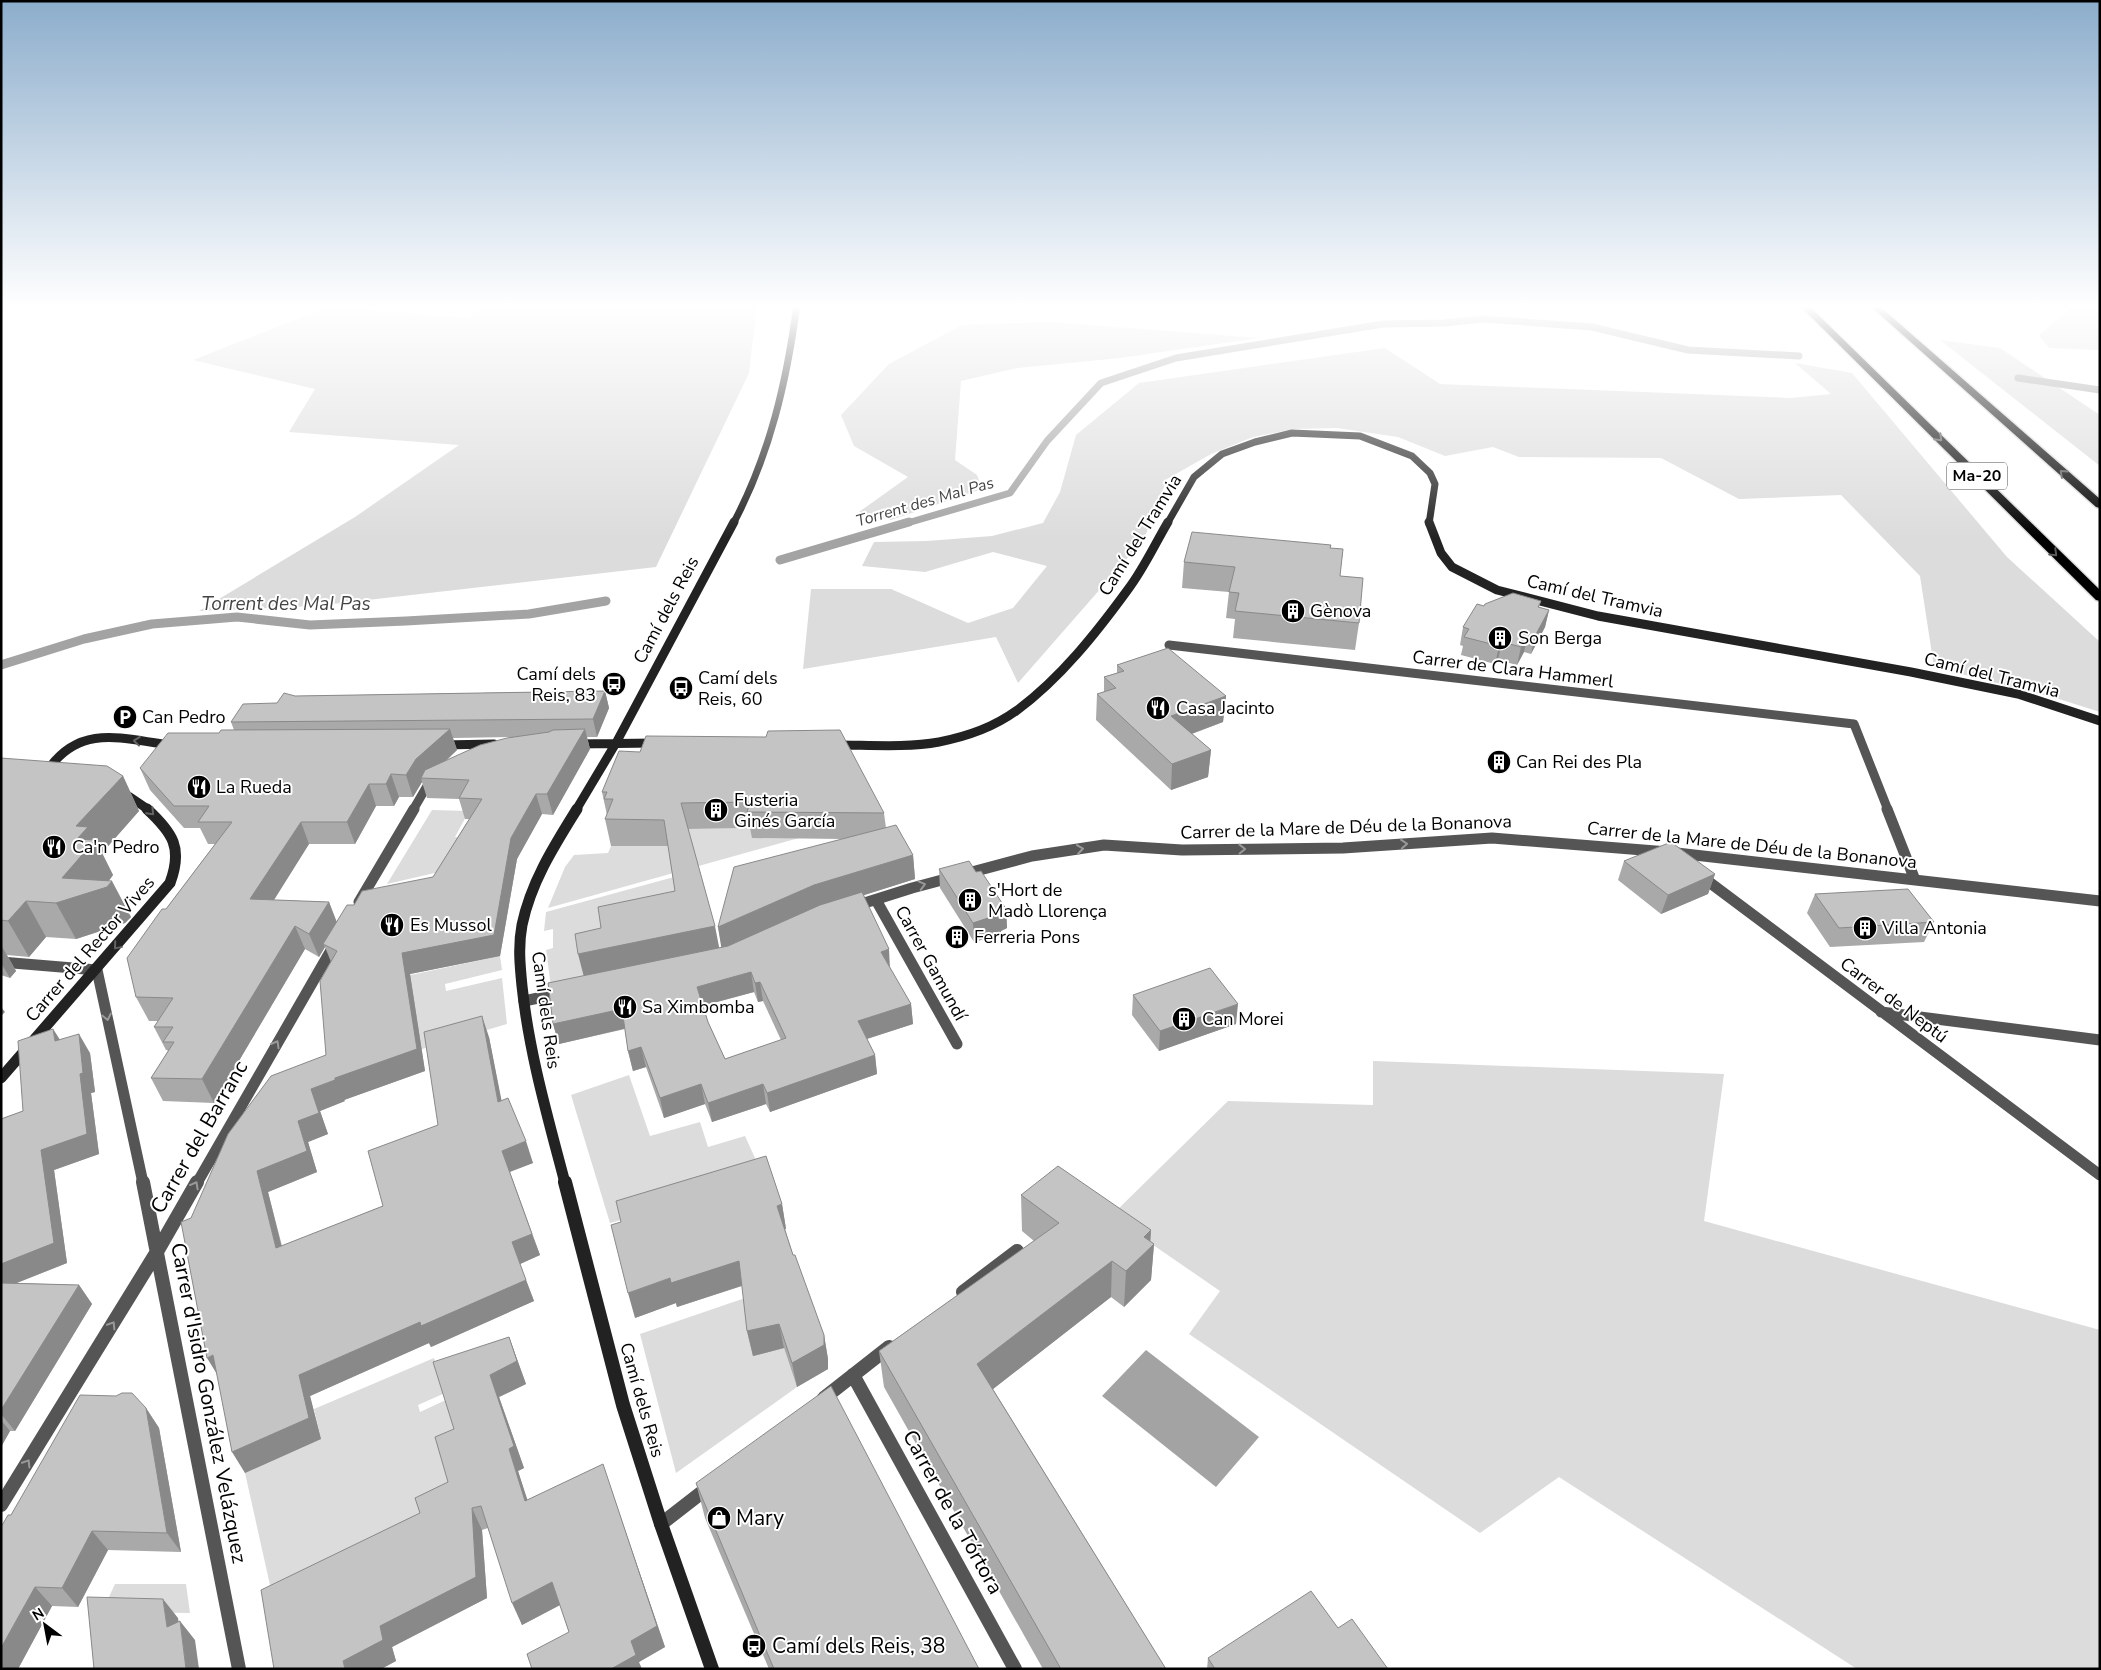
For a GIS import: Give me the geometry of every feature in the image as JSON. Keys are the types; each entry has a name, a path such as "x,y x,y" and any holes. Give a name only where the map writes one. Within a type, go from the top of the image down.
{"highway":[{"name":"Ma-20","path":"1881,382 2100,597"},
{"path":"1960,382 2100,505"}],"street":[{"name":"Camí dels Reis","path":"712,1669 661,1524 623,1406 536,1071 524,1001 519,950 522,925 540,868 616,743 735,520 765,454 784,382"},
{"name":"Camí del Tramvia","path":"829,745 898,745 938,742 978,731 1015,712 1046,686 1079,651 1130,587 1194,477 1222,454 1255,442 1292,433 1360,436 1404,453 1423,465 1430,472 1435,484 1429,523 1441,553 1452,567 1497,590 1598,616 1911,672 2018,694 2100,721"},
{"name":"Carrer de Clara Hammerl","path":"1168,646 1854,724 1915,880"},
{"path":"62,780 53,777 50,767 58,756 69,748 92,738 186,746"},
{"path":"432,745 501,744"},
{"path":"566,744 664,744"},
{"path":"459,757 472,745"},
{"path":"354,910 427,786 442,777"},
{"name":"Carrer del Rector Vives","path":"1,1078 97,970 170,883 175,871 177,856 163,826 149,809 133,797 114,789"},
{"name":"Carrer de la Mare de Déu de la Bonanova","path":"848,908 1032,856 1104,845 1182,850 1343,848 1492,838 1668,852 2100,901"},
{"name":"Carrer de Neptú","path":"1668,852 2100,1175"},
{"name":"Carrer Gamundí","path":"876,900 957,1044"},
{"name":"Carrer del Barranc","path":"1,1505 158,1250 340,935"},
{"path":"1,962 97,970"},
{"name":"Carrer d'Isidro González Velázquez","path":"97,970 158,1250 238,1669"},
{"path":"524,1001 572,991"},
{"path":"1880,1012 2100,1040"},
{"path":"955,1298 1017,1252"},
{"path":"815,1405 901,1338"},
{"name":"Carrer de la Tórtora","path":"853,1375 1015,1669"},
{"path":"661,1524 723,1476"}],"shaded area":[{"path":"285,382 745,382 656,567 315,606 199,611 355,517 459,445 289,432 315,389"},
{"path":"872,382 961,382 955,460 977,475 982,489 891,520 859,512 908,477 854,446 841,415"},
{"path":"1437,382 1440,384 1791,398 1831,394 1817,382 1860,382 2007,557 2100,642 2100,712 2059,699 1934,667 1920,576 1841,495 1739,499 1661,458 1519,457 1493,447 1445,456 1398,437 1337,428 1294,429 1253,437 1211,454 1167,479 1144,539 1018,683 996,637 803,669 811,589 891,589 968,623 1013,608 1047,566 993,552 925,572 862,566 874,542 927,541 992,536 1043,523 1060,492 1076,435 1139,383"},
{"path":"1993,382 2051,382 2100,415 2100,466"},
{"path":"432,810 469,811 455,837 463,837 443,871 387,884"},
{"path":"754,828 752,838 799,838 548,908 565,867 574,855 608,853 611,846 668,829"},
{"path":"674,877 680,917 585,979 551,987 546,950 553,948 553,929 544,931 546,912"},
{"path":"500,956 502,970 445,984 446,991 502,978 507,1024 412,1052 392,979"},
{"path":"1373,1061 1724,1074 1704,1221 2100,1330 2100,1669 1857,1669 1559,1477 1480,1533 1189,1334 1220,1291 1111,1216 1228,1101 1373,1105"},
{"path":"629,1075 650,1136 700,1122 708,1147 745,1136 765,1180 610,1223 571,1095"},
{"path":"783,1285 753,1355 784,1348 797,1387 676,1473 640,1334"},
{"path":"1146,1350 1259,1437 1216,1487 1102,1396"},
{"path":"434,1358 445,1393 418,1405 420,1412 448,1399 481,1510 276,1612 245,1473 321,1439 314,1409"},
{"path":"115,1584 186,1584 190,1613 102,1612"}],"building":[{"path":"1192,532 1331,545 1330,548 1343,549 1340,576 1363,578 1359,623 1235,611 1239,593 1229,592 1235,567 1184,562"},
{"path":"1513,593 1541,601 1538,607 1549,610 1535,636 1528,634 1521,647 1502,642 1499,646 1464,637 1469,629 1463,627 1477,604 1484,606"},
{"path":"1168,648 1226,696 1171,716 1211,750 1172,764 1097,694 1116,688 1104,677 1124,671 1117,665"},
{"path":"605,691 593,719 231,722 243,704 277,703 284,693 295,696"},
{"path":"450,729 416,759 406,775 391,774 386,784 369,784 347,822 301,822 250,899 329,902 309,934 295,926 202,1079 151,1078 174,1042 163,1042 173,1027 154,1027 173,998 136,997 127,958 162,909 166,909 232,822 198,822 209,806 174,806 140,768 168,733 219,733 221,730"},
{"path":"585,729 547,794 536,794 511,838 494,935 402,953 417,1049 335,1078 335,1080 311,1089 319,1113 298,1121 307,1151 257,1171 276,1248 383,1206 368,1151 438,1125 424,1032 482,1016 498,1102 508,1098 526,1141 502,1151 532,1234 512,1242 526,1280 421,1326 420,1322 299,1375 309,1418 232,1452 213,1355 207,1358 181,1222 191,1218 228,1134 271,1076 326,1055 320,981 337,951 323,944 347,905 354,905 362,891 433,877 482,799 459,798 469,780 421,778 425,770 480,745 507,738 553,730"},
{"path":"840,730 884,813 747,812 750,802 681,803 715,926 578,954 575,934 601,928 598,907 675,891 664,820 605,819 613,799 604,799 607,792 602,792 619,751 640,752 646,736 766,737 768,731"},
{"name":"Ca'n Pedro","path":"1,758 107,766 123,776 76,826 88,827 77,839 95,840 62,878 112,881 107,887 56,903 26,901 8,921 1,920"},
{"path":"896,825 913,855 814,885 718,927 734,867"},
{"path":"1671,842 1715,874 1668,895 1624,861"},
{"path":"969,861 976,872 981,871 1006,909 998,912 1000,914 973,923 939,869"},
{"path":"1908,889 1934,922 1839,928 1815,894"},
{"path":"862,892 889,949 881,952 911,1004 858,1021 875,1055 767,1093 763,1084 708,1103 701,1084 660,1098 641,1047 628,1051 622,1009 553,1024 548,983 728,946 820,905","holes":["751,972 755,983 760,982 786,1038 725,1059 708,1022 697,987"]},
{"path":"1210,968 1238,1004 1160,1031 1133,995"},
{"path":"53,1029 55,1041 79,1034 83,1073 80,1074 87,1134 41,1150 54,1243 1,1264 1,1119 23,1111 18,1041"},
{"path":"766,1156 782,1204 777,1206 793,1255 795,1255 824,1335 824,1345 792,1363 779,1324 747,1331 739,1261 671,1283 670,1278 628,1293 611,1225 621,1222 616,1201"},
{"path":"1058,1166 1151,1230 1144,1237 1154,1244 1126,1271 1112,1261 977,1364 1166,1669 1061,1669 879,1351 1059,1223 1021,1195"},
{"path":"1,1283 79,1285 1,1410"},
{"path":"509,1337 517,1361 490,1375 514,1446 509,1449 525,1501 603,1464 657,1626 631,1641 636,1655 611,1669 532,1669 527,1654 569,1632 552,1582 512,1603 481,1506 472,1508 476,1577 380,1626 383,1640 343,1661 345,1669 274,1669 261,1590 420,1513 415,1498 448,1482 435,1437 454,1429 433,1362"},
{"path":"831,1386 979,1669 774,1669 696,1483"},
{"path":"122,1393 132,1393 146,1408 167,1533 92,1531 62,1588 35,1587 1,1648 1,1527 8,1515 11,1515 80,1395 116,1396"},
{"path":"1311,1591 1338,1628 1352,1619 1388,1669 1215,1669 1208,1658"},
{"path":"87,1597 163,1599 167,1627 180,1621 186,1669 94,1669"}],"waterway":[{"name":"Torrent des Mal Pas","path":"904,524 1010,493 1047,441 1101,383 1104,382"},
{"name":"Torrent des Mal Pas","path":"2045,382 2100,390"},
{"name":"Torrent des Mal Pas","path":"780,560 909,522"},
{"name":"Torrent des Mal Pas","path":"1,665 84,639 152,624 237,617 310,625 406,621 529,614 606,601"}],"place":[{"name":"Gènova","path":"1293,611"},
{"name":"Son Berga","path":"1500,638"},
{"name":"Camí dels Reis, 83","path":"614,684"},
{"name":"Camí dels Reis, 60","path":"681,688"},
{"name":"Casa Jacinto","path":"1158,708"},
{"name":"Can Pedro","path":"125,717"},
{"name":"Can Rei des Pla","path":"1499,762"},
{"name":"La Rueda","path":"199,787"},
{"name":"Fusteria Ginés García","path":"716,810"},
{"name":"Ca'n Pedro","path":"54,847"},
{"name":"s'Hort de Madò Llorença","path":"970,900"},
{"name":"Es Mussol","path":"392,925"},
{"name":"Villa Antonia","path":"1865,928"},
{"name":"Ferreria Pons","path":"957,937"},
{"name":"Sa Ximbomba","path":"625,1007"},
{"name":"Can Morei","path":"1184,1019"},
{"name":"Mary","path":"719,1518"},
{"name":"Camí dels Reis, 38","path":"754,1646"}]}
